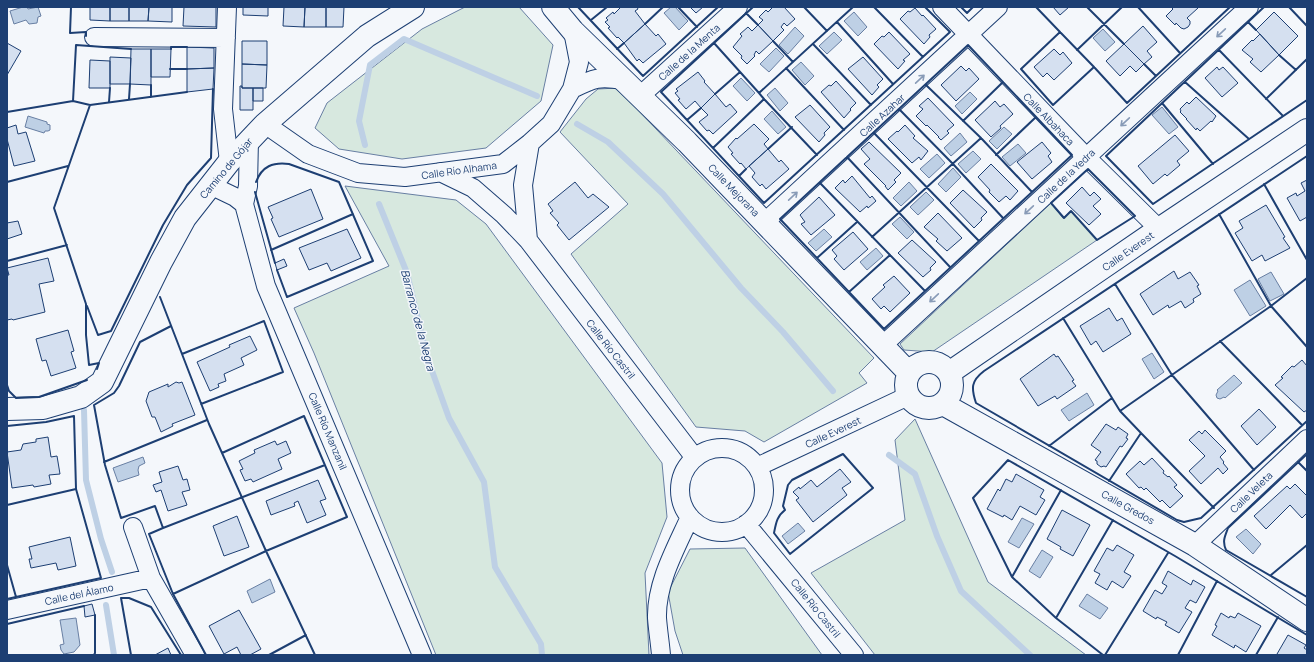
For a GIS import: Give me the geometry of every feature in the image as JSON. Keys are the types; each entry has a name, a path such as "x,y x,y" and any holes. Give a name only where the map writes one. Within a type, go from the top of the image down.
{"street":[{"path":"227,7 223,109 228,162"},
{"name":"Camino de Gójar","path":"7,409 43,408 81,397 102,382 154,276 185,218 228,162 265,124 367,36 413,7"},
{"name":"Calle de la Menta","path":"640,96 738,7"},
{"name":"Calle Albahaca","path":"942,7 1086,158 1159,229"},
{"name":"Calle Azahar","path":"765,222 998,7"},
{"name":"Calle de la Yedra","path":"883,345 1249,7"},
{"name":"Calle Mejorana","path":"553,8 573,31 687,142 909,373"},
{"name":"Calle Río Alhama","path":"265,124 308,154 358,173 405,177 502,164 530,143 551,124 572,89 579,62 573,31"},
{"path":"94,37 226,38"},
{"path":"572,89 590,80 607,78 623,80"},
{"name":"Calle Everest","path":"949,373 1159,229 1307,130"},
{"name":"Calle Río Manzanil","path":"249,139 248,186 244,204 266,286 422,655"},
{"path":"528,240 522,185 530,143"},
{"name":"Calle Río Castril","path":"440,172 473,188 504,215 528,240 695,458"},
{"path":"210,185 235,197 244,204"},
{"path":"922,363 938,363 949,373 953,386 948,399 943,404 936,407 924,407 913,402 908,396 906,384 909,373 922,363"},
{"name":"Calle Everest","path":"757,467 908,396"},
{"name":"Calle Gredos","path":"943,404 1195,545 1307,620"},
{"name":"Calle Veleta","path":"1195,545 1307,438"},
{"path":"722,448 736,450 748,457 757,467 762,479 764,491 762,504 756,515 746,524 723,532 711,530 699,525 690,517 683,506 680,493 681,479 686,467 695,458 708,450 722,448"},
{"path":"661,655 657,617 661,586 670,560 690,517"},
{"name":"Calle Río Castril","path":"746,524 854,655"},
{"path":"133,527 151,578 195,655"},
{"name":"Calle del Álamo","path":"7,610 151,578"}],"shaded area":[{"path":"465,7 519,7 553,45 541,101 486,148 402,159 339,149 315,128 327,103 422,29"},
{"path":"617,88 874,358 859,373 867,383 764,442 745,431 696,427 571,254 628,204 560,132 586,99 598,89"},
{"path":"345,186 456,200 486,224 662,463 667,517 645,573 649,655 436,655 314,353 294,308 389,266"},
{"path":"1051,203 1063,218 1071,211 1097,240 932,352 904,350 900,344"},
{"path":"915,419 988,582 1086,655 875,655 811,573 905,520 895,440"},
{"path":"745,548 822,655 683,655 675,631 668,592 690,549"}],"water":[{"path":"27,7 28,9 38,7 41,16 38,17 37,23 29,24 26,20 14,24 10,11"},
{"path":"671,7 675,7 688,21 679,30 664,13"},
{"path":"854,12 867,27 858,36 844,21"},
{"path":"795,27 804,36 788,54 779,45"},
{"path":"1103,29 1115,42 1105,51 1093,38"},
{"path":"834,32 842,40 827,54 819,46"},
{"path":"776,48 784,56 769,72 760,64"},
{"path":"801,62 814,76 805,85 792,70"},
{"path":"741,78 755,93 747,101 733,86"},
{"path":"775,88 788,103 780,111 767,95"},
{"path":"970,92 977,99 962,114 955,106"},
{"path":"1162,107 1178,127 1169,134 1152,115"},
{"path":"772,111 786,127 778,134 764,119"},
{"path":"28,116 47,122 47,124 50,125 50,130 45,131 44,133 25,127"},
{"path":"1004,127 1012,134 997,149 989,141"},
{"path":"960,133 967,142 951,156 944,148"},
{"path":"1018,144 1026,153 1010,166 1002,157"},
{"path":"973,151 981,159 966,173 958,164"},
{"path":"937,154 945,163 929,178 920,169"},
{"path":"953,168 961,177 946,192 938,184"},
{"path":"909,182 917,191 901,206 893,198"},
{"path":"926,192 934,200 918,215 910,207"},
{"path":"900,217 914,232 907,239 892,224"},
{"path":"824,229 832,237 816,251 808,243"},
{"path":"876,248 883,256 867,270 860,262"},
{"path":"1271,272 1284,294 1270,301 1258,279"},
{"path":"1250,280 1266,306 1250,316 1234,290"},
{"path":"1152,353 1164,372 1154,379 1142,359"},
{"path":"1234,375 1242,383 1225,398 1217,398 1217,390"},
{"path":"1087,393 1094,405 1069,421 1061,410"},
{"path":"143,457 145,463 139,466 139,475 118,482 113,468"},
{"path":"1022,518 1034,524 1019,548 1008,542"},
{"path":"798,523 805,531 788,544 782,536"},
{"path":"1246,529 1261,544 1253,554 1236,537"},
{"path":"1042,550 1053,557 1040,578 1029,571"},
{"path":"270,579 275,592 252,603 247,591"},
{"path":"1087,594 1108,608 1100,619 1079,606"},
{"path":"76,618 80,645 74,652 64,654 60,645 64,644 60,620"}],"building":[{"path":"90,7 110,7 110,21 90,20"},
{"path":"110,7 129,7 129,21 110,21"},
{"path":"129,7 149,7 148,21 129,21"},
{"path":"149,7 172,7 172,22 148,21"},
{"path":"184,7 216,7 216,27 183,26"},
{"path":"243,7 268,7 268,16 243,15"},
{"path":"284,7 305,7 304,27 283,26"},
{"path":"305,7 326,7 326,27 304,27"},
{"path":"326,7 344,7 343,27 326,27"},
{"path":"621,7 637,7 638,9 635,11 645,24 624,43 618,37 617,38 605,22 608,20 606,18 613,12 614,14"},
{"path":"690,7 703,7 696,13"},
{"path":"773,7 784,7 795,19 787,26 784,23 781,27 784,30 773,41 758,25 763,20 759,17 766,10 768,12"},
{"path":"1053,7 1069,7 1060,15"},
{"path":"1171,7 1198,8 1187,18 1190,21 1190,24 1184,29 1176,23 1175,25 1166,16 1173,9"},
{"path":"915,8 936,29 929,35 930,37 924,44 900,19 908,11 910,12"},
{"path":"1274,12 1298,36 1279,55 1256,30"},
{"path":"645,24 656,36 658,34 666,44 643,63 639,59 637,61 624,43"},
{"path":"758,25 773,41 759,54 756,51 755,56 747,64 741,58 742,56 733,47 742,36 740,34 748,27 752,31"},
{"path":"1143,26 1157,42 1147,51 1152,57 1144,64 1124,44"},
{"path":"889,32 910,54 903,60 905,61 898,69 874,44 882,36 884,37"},
{"path":"1260,34 1279,55 1261,72 1250,62 1253,59 1242,50"},
{"path":"242,41 267,41 267,65 242,64"},
{"path":"7,43 21,51 7,75"},
{"path":"1124,44 1144,64 1136,72 1130,66 1120,76 1106,61"},
{"path":"187,47 214,48 214,68 187,69"},
{"path":"131,49 151,49 151,85 130,84"},
{"path":"151,49 171,49 170,77 151,77"},
{"path":"1054,49 1060,55 1063,52 1072,63 1054,80 1047,73 1043,77 1034,67"},
{"path":"110,57 131,58 130,84 110,84"},
{"path":"863,57 883,79 877,85 879,87 872,95 848,69"},
{"path":"90,60 110,61 110,88 89,88"},
{"path":"242,64 267,65 266,88 242,88"},
{"path":"961,66 966,71 969,68 979,79 956,101 941,85"},
{"path":"1217,67 1219,70 1223,67 1238,83 1222,97 1205,78"},
{"path":"214,68 213,89 187,92 187,69"},
{"path":"698,72 705,81 704,82 715,94 701,108 695,101 686,109 678,100 680,99 675,93 678,91 676,89"},
{"path":"836,81 856,103 844,118 821,92"},
{"path":"240,86 242,86 242,88 253,88 253,110 240,110"},
{"path":"253,88 263,88 263,101 253,101"},
{"path":"715,94 726,107 730,104 737,112 713,134 709,130 707,131 699,122 708,115 701,108"},
{"path":"1196,97 1216,116 1212,122 1211,121 1200,131 1197,128 1196,130 1180,112 1180,109 1187,102 1189,104"},
{"path":"928,98 954,125 947,131 949,133 941,140 916,116 923,109 919,106"},
{"path":"995,101 1000,107 1004,104 1013,114 991,137 975,120"},
{"path":"810,105 830,127 824,133 825,135 819,142 795,117"},
{"path":"754,124 769,139 764,144 768,149 746,169 731,154 733,153 728,147 736,138 737,139"},
{"path":"16,125 18,134 26,132 35,161 14,166 7,139 7,128"},
{"path":"905,125 915,136 913,138 928,151 921,160 919,157 912,163 888,139"},
{"path":"1175,135 1189,151 1177,161 1180,165 1167,176 1165,174 1153,184 1138,166"},
{"path":"869,142 901,173 894,180 896,182 888,190 886,186 864,164 870,159 861,149"},
{"path":"1042,142 1051,153 1048,156 1052,162 1032,179 1017,162"},
{"path":"768,149 779,162 781,160 789,169 766,189 762,184 760,186 752,177 755,173 749,166"},
{"path":"991,164 1018,191 1010,200 1006,196 999,202 989,192 990,190 978,177"},
{"path":"852,176 870,198 872,196 876,201 868,208 867,206 860,212 835,188 843,180 845,183"},
{"path":"1307,180 1307,217 1300,221 1287,198 1296,193 1297,196 1305,191 1301,183"},
{"path":"575,182 588,198 593,194 609,207 569,240 557,225 559,223 550,213 553,211 548,204"},
{"path":"1082,187 1090,196 1094,192 1101,199 1093,206 1101,214 1089,225 1066,203"},
{"path":"311,189 323,219 279,237 271,219 273,218 268,207"},
{"path":"963,190 987,212 974,228 950,203"},
{"path":"819,197 835,215 811,235 801,224 805,222 800,215"},
{"path":"1266,205 1285,237 1283,238 1290,248 1265,261 1262,255 1252,261 1235,233 1243,228 1239,221"},
{"path":"938,213 962,238 947,251 936,241 938,239 924,227"},
{"path":"18,221 22,234 7,239 7,223"},
{"path":"347,229 361,258 331,271 327,263 309,270 299,248"},
{"path":"853,232 868,249 844,270 834,259 837,256 832,250"},
{"path":"912,240 936,262 930,268 931,270 923,277 898,253"},
{"path":"48,258 54,281 39,284 45,312 13,320 7,320 7,275 9,275 7,268"},
{"path":"284,259 287,266 277,270 275,263"},
{"path":"1174,271 1178,279 1190,272 1199,285 1197,286 1201,294 1193,299 1194,302 1185,308 1181,301 1169,308 1168,305 1153,315 1140,294"},
{"path":"894,276 910,293 890,312 884,306 881,309 872,299 885,287 883,285"},
{"path":"1109,308 1117,321 1122,318 1131,334 1103,352 1096,341 1091,345 1080,326"},
{"path":"68,330 74,351 71,352 76,368 51,376 46,360 42,361 36,339"},
{"path":"250,336 257,350 241,358 244,365 224,374 226,381 218,384 219,387 210,391 197,362"},
{"path":"1054,354 1056,357 1058,356 1074,380 1072,381 1076,386 1057,399 1055,396 1038,406 1020,379"},
{"path":"1302,360 1307,366 1307,410 1304,412 1275,385 1283,378 1281,377 1292,366 1294,367"},
{"path":"176,382 182,382 195,415 172,424 173,426 161,432 155,417 152,417 146,401 149,392 168,384 168,387"},
{"path":"1259,409 1276,427 1257,445 1241,426"},
{"path":"1106,424 1116,430 1118,427 1128,434 1126,438 1128,439 1122,447 1120,446 1106,467 1101,467 1095,460 1101,452 1091,445"},
{"path":"1205,430 1226,451 1220,457 1228,469 1223,474 1218,468 1201,484 1189,471 1205,456 1189,440 1199,431 1202,434"},
{"path":"48,437 51,457 57,456 60,474 49,475 51,484 34,487 33,485 12,488 7,452 21,450 23,444 36,442 36,439"},
{"path":"275,441 277,445 286,441 291,453 278,459 282,469 253,482 251,479 245,481 240,470 243,469 239,461 255,453 254,450"},
{"path":"1152,458 1164,471 1163,473 1168,477 1169,476 1177,485 1174,487 1183,496 1170,508 1162,500 1160,502 1146,488 1144,490 1141,487 1139,488 1126,474 1140,461 1144,465"},
{"path":"178,466 183,480 187,479 190,490 182,492 187,505 168,511 161,490 156,492 153,485 162,482 159,472"},
{"path":"840,469 851,482 842,488 847,495 813,522 796,500 799,498 793,492 799,487 800,489 811,480 817,487"},
{"path":"1016,474 1044,490 1040,497 1045,500 1036,515 1020,506 1012,520 1004,515 1003,517 987,509 998,489 1000,491 1006,479 1012,482"},
{"path":"318,480 326,499 320,501 326,515 307,523 298,501 294,503 295,506 271,515 266,501"},
{"path":"1295,484 1307,496 1307,513 1302,518 1290,505 1266,529 1254,516 1287,486 1290,489"},
{"path":"1062,510 1090,525 1073,556 1060,549 1061,547 1047,539"},
{"path":"237,516 249,547 224,556 213,526"},
{"path":"70,537 76,566 58,570 56,563 31,568 29,559 32,559 29,547"},
{"path":"1117,545 1134,555 1124,572 1131,576 1123,588 1112,581 1107,590 1095,583 1100,574 1094,571 1107,548 1113,551"},
{"path":"1168,571 1191,585 1193,580 1205,587 1196,603 1190,600 1185,608 1192,612 1179,633 1165,625 1167,622 1157,617 1156,619 1143,611 1155,590 1162,594 1167,586 1162,583"},
{"path":"92,604 95,615 85,617 84,606"},
{"path":"239,610 261,649 250,655 241,655 237,647 224,654 209,626"},
{"path":"1221,613 1229,618 1230,616 1235,618 1238,613 1261,626 1246,652 1235,645 1234,648 1212,635 1217,626 1215,625"},
{"path":"1288,635 1306,645 1304,648 1307,650 1307,655 1277,654"},
{"path":"168,648 171,655 155,655"}],"waterway":[{"path":"365,145 359,121 370,65 404,39 537,96"},
{"path":"577,124 608,142 663,194 741,288 783,332 833,391"},
{"name":"Barranco de la Negra","path":"379,204 407,273 427,357 449,418 484,482 495,567 541,644 542,655"},
{"path":"84,410 86,480 101,539 112,572"},
{"path":"889,455 915,474 937,536 961,591 1030,655"},
{"path":"106,605 114,655"}],"wall":[{"path":"71,7 70,33 86,32 86,36"},
{"path":"578,7 643,76 718,7"},
{"path":"591,20 607,7"},
{"path":"645,24 663,7"},
{"path":"678,7 697,27"},
{"path":"753,7 661,92 764,203 950,32 925,7"},
{"path":"804,7 827,31"},
{"path":"713,148 764,99 759,93 853,7"},
{"path":"874,7 923,57"},
{"path":"961,7 967,13 973,7"},
{"path":"1036,7 1060,32"},
{"path":"1087,7 1124,44"},
{"path":"1077,50 1122,7"},
{"path":"1138,7 1180,53"},
{"path":"1094,67 1127,103 1230,7"},
{"path":"1264,7 1106,156 1153,204 1307,100"},
{"path":"1289,7 1307,26"},
{"path":"746,13 758,25"},
{"path":"837,22 893,84"},
{"path":"1248,22 1256,30"},
{"path":"1060,32 1094,67 1053,105 1021,69 1060,32"},
{"path":"773,41 793,62"},
{"path":"617,49 624,43"},
{"path":"714,43 759,93"},
{"path":"813,44 871,105"},
{"path":"73,101 76,45 131,49"},
{"path":"968,45 1072,155 884,329 780,219 968,45"},
{"path":"171,49 171,47 187,47"},
{"path":"1219,50 1283,116"},
{"path":"1279,55 1296,70"},
{"path":"1266,99 1307,59"},
{"path":"1144,64 1156,76"},
{"path":"786,68 844,130"},
{"path":"170,69 187,69"},
{"path":"715,94 740,72"},
{"path":"963,121 1003,82"},
{"path":"1185,82 1249,139"},
{"path":"129,99 130,84"},
{"path":"151,85 151,97"},
{"path":"872,237 981,138 926,85"},
{"path":"109,102 110,88"},
{"path":"87,306 98,335 111,331 163,225 187,185 211,158 213,89"},
{"path":"7,112 73,101 90,105 187,92"},
{"path":"764,99 817,155"},
{"path":"1162,103 1213,164"},
{"path":"90,105 54,208 86,304 86,335 89,365 99,363 97,369"},
{"path":"687,120 701,108"},
{"path":"899,109 1003,218"},
{"path":"996,155 1036,117"},
{"path":"768,149 792,127"},
{"path":"874,133 979,241"},
{"path":"981,138 1032,192"},
{"path":"1307,156 984,371 973,385 973,393 976,403 1177,520 1184,522 1201,518 1307,421"},
{"path":"847,157 950,267"},
{"path":"256,182 261,172 269,166 278,164 289,164 339,182 373,261 287,297 277,270"},
{"path":"7,182 68,166"},
{"path":"739,176 746,169"},
{"path":"1088,169 1135,216 1097,240 1071,211 1064,218 1051,203 1088,169"},
{"path":"820,183 925,291"},
{"path":"1264,184 1307,260"},
{"path":"255,192 275,263"},
{"path":"271,250 353,214"},
{"path":"1219,214 1271,306 1307,278"},
{"path":"817,258 857,222"},
{"path":"7,261 67,245"},
{"path":"849,292 890,255"},
{"path":"1115,284 1172,375 1254,470"},
{"path":"160,297 209,424 315,655"},
{"path":"1120,411 1271,306 1307,347"},
{"path":"1063,318 1120,411 1141,433"},
{"path":"182,354 264,321 283,372 201,404"},
{"path":"171,326 140,342 119,386 114,393 94,405 105,465 121,518 155,506 163,528 325,465"},
{"path":"1220,341 1302,425"},
{"path":"7,385 9,391 16,398 39,397 87,380"},
{"path":"1049,446 1112,398"},
{"path":"7,426 46,422 74,416 76,489 101,578 7,599"},
{"path":"173,594 266,551 347,517 304,416 222,453"},
{"path":"104,462 207,420"},
{"path":"1109,481 1141,433 1214,508"},
{"path":"843,454 873,488 790,554 774,533 776,523 782,512 785,510 783,506 788,485 792,480 843,454"},
{"path":"1307,454 1228,528 1224,541 1226,550 1307,597"},
{"path":"1103,655 1056,618 1012,577 973,498 1008,460 1175,556 1307,635"},
{"path":"1298,462 1307,471"},
{"path":"7,505 76,489"},
{"path":"1012,577 1061,490"},
{"path":"1056,618 1113,520"},
{"path":"163,528 149,534 173,594 206,655"},
{"path":"1271,575 1307,545"},
{"path":"1105,655 1168,553"},
{"path":"7,565 16,597"},
{"path":"1178,655 1217,581"},
{"path":"131,655 121,598 129,598 151,607 181,655"},
{"path":"7,624 84,606"},
{"path":"94,655 95,615"},
{"path":"1256,655 1278,617"},
{"path":"269,655 306,635"}]}
